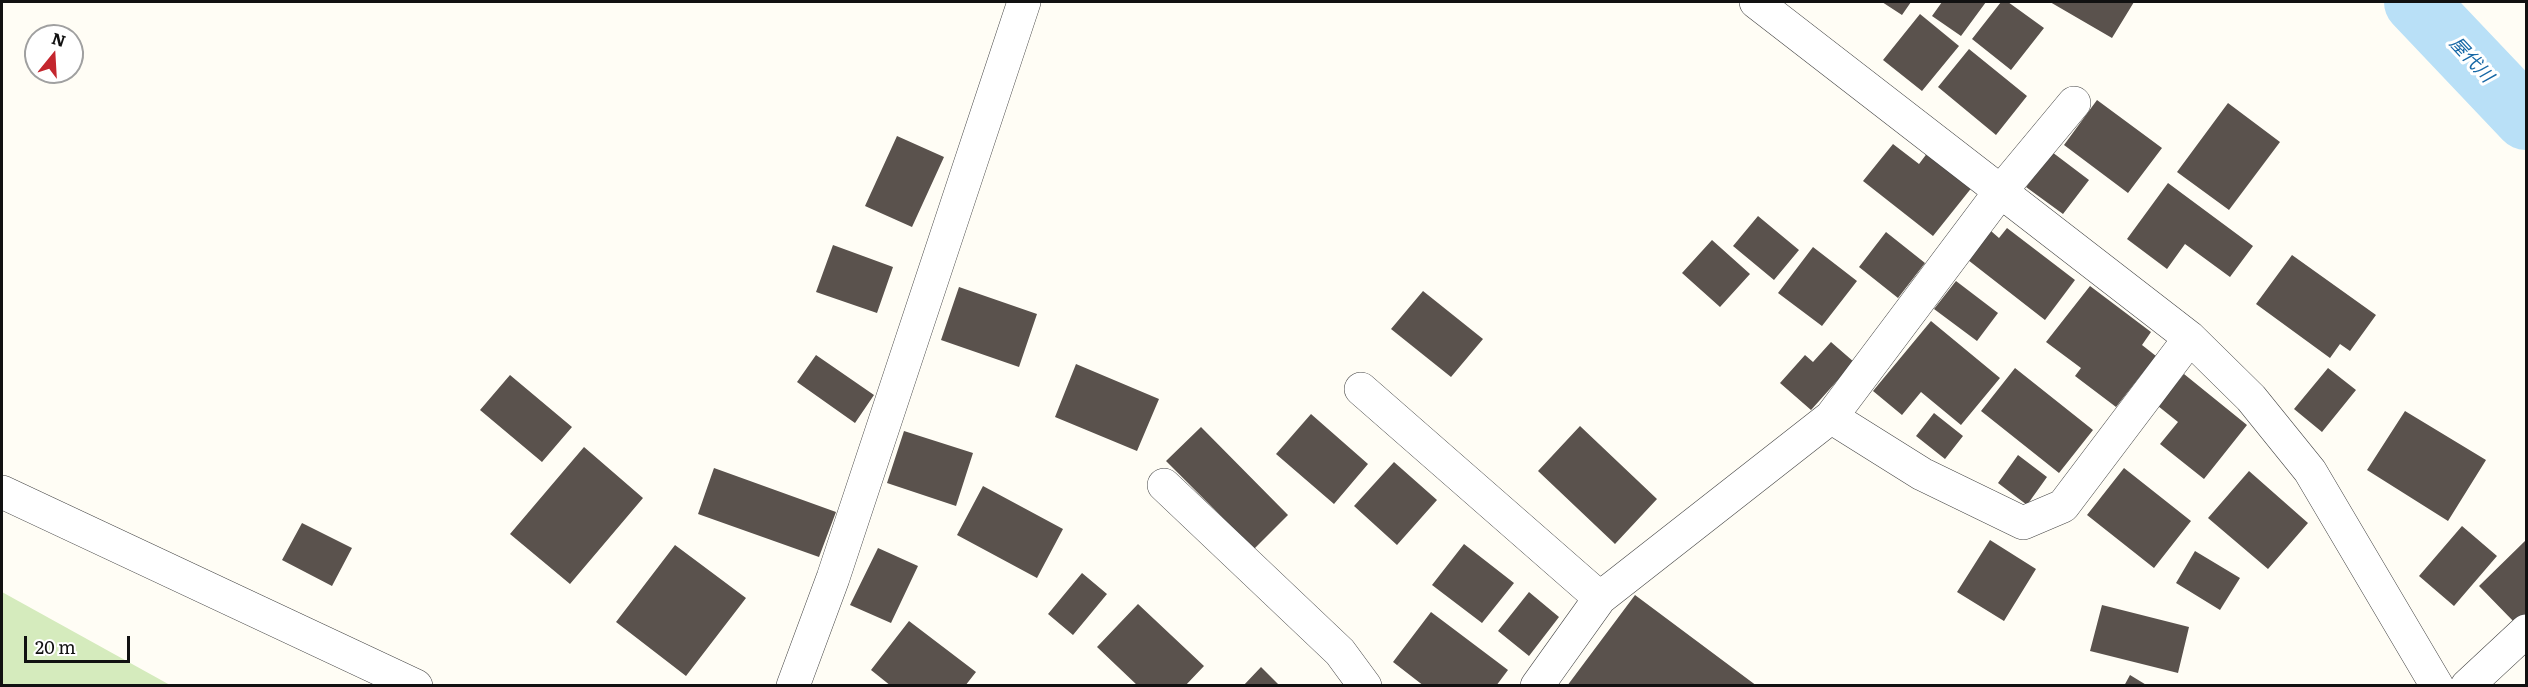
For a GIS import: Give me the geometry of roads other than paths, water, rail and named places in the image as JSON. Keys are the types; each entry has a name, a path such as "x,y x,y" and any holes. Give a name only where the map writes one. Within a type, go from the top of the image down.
{"street":[{"path":"793,686 833,578 1024,2"},
{"path":"1756,2 2190,338 2251,398 2310,471 2437,686"},
{"path":"1537,686 1600,598 1832,417 2000,192 2074,103"},
{"path":"1832,417 1923,474 2023,523 2062,506 2190,338"},
{"path":"1361,389 1600,598"},
{"path":"1164,485 1341,652 1365,686"},
{"path":"2,492 416,686"},
{"path":"2467,686 2526,631"}],"waterway":[{"name":"屋代川","path":"2416,2 2526,118"}]}
